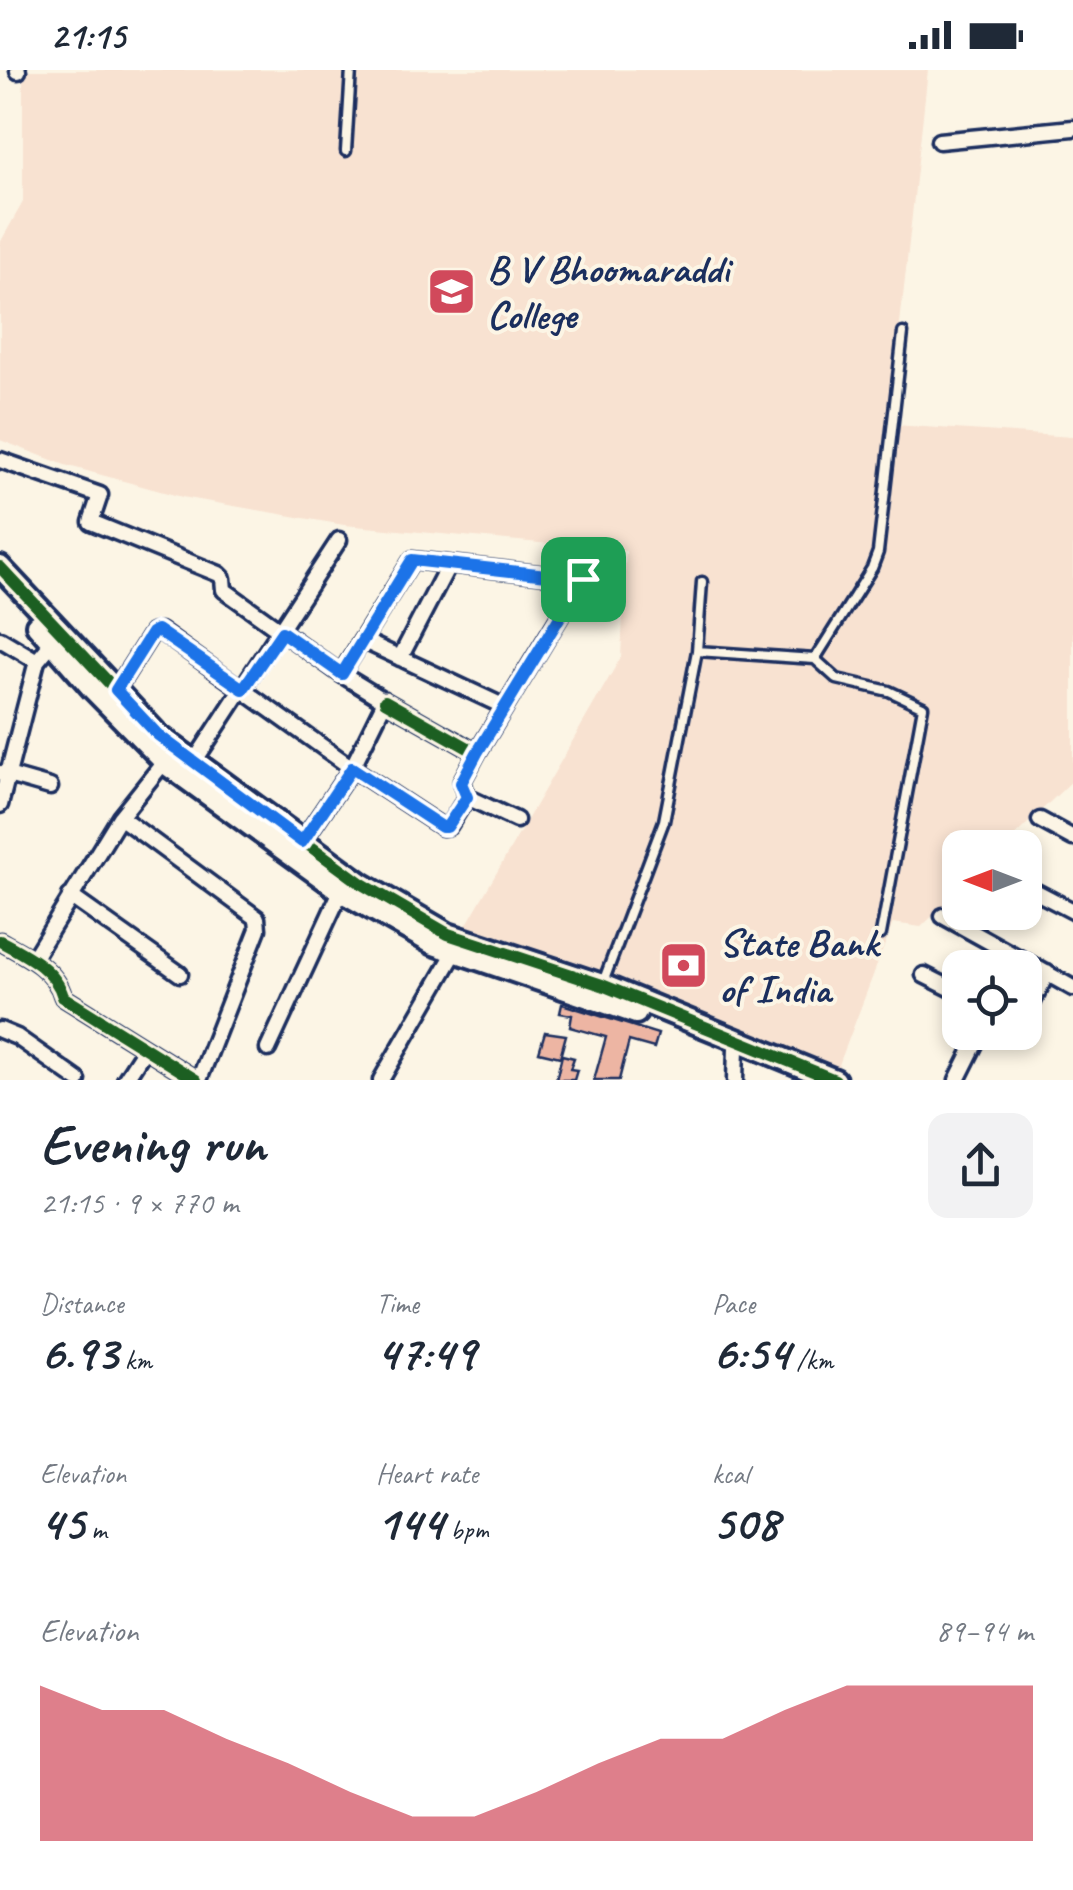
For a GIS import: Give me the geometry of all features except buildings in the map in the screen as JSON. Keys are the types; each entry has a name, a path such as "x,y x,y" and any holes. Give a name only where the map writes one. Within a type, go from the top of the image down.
{"street":[{"path":"939,140 1073,128"},
{"path":"0,460 100,495 91,522 219,574 224,590 342,674 477,753"},
{"path":"194,762 339,540"},
{"path":"516,820 467,797 461,783 596,557"},
{"path":"342,674 412,560 583,579"},
{"path":"400,658 449,564"},
{"path":"0,568 158,735 362,884 440,930 835,1080"},
{"path":"0,588 164,762 341,891 413,933 455,952 600,992 810,1080"},
{"path":"116,690 157,630 442,827 450,826 467,797"},
{"path":"0,639 37,661"},
{"path":"362,640 505,708"},
{"path":"0,806 4,774 37,661 52,643"},
{"path":"302,842 352,768 385,701"},
{"path":"33,959 120,817 164,762"},
{"path":"4,774 50,786"},
{"path":"0,941 33,959 60,984 63,997 197,1080 258,929 257,918 120,817"},
{"path":"1040,820 1073,838"},
{"path":"268,1048 341,891"},
{"path":"1042,895 1073,912"},
{"path":"70,896 180,974"},
{"path":"969,930 1073,988"},
{"path":"381,1080 455,952"},
{"path":"1042,984 1047,974"},
{"path":"924,975 942,984"},
{"path":"0,1030 17,1037 78,1080"},
{"path":"736,1048 736,1080"},
{"path":"144,1080 128,1076 145,1050"},
{"path":"958,1080 972,1050"}],"lane":[{"path":"346,151 351,70"},
{"path":"816,659 878,552 903,333"},
{"path":"600,992 664,821 698,651 702,582"},
{"path":"698,651 816,659 837,678 889,691 924,707 881,934"}],"shaded area":[{"name":"B V Bhoomaraddi College","path":"23,70 928,70 898,342 894,425 1073,437 1073,780 1021,830 942,830 942,907 921,927 893,923 837,1070 463,931 621,657 626,551 344,525 182,497 65,465 0,440 0,243 23,202"}],"cycle path":[{"path":"341,674 412,560 583,579"},
{"path":"0,567 158,735 362,884 448,934 602,985 835,1080"},
{"path":"385,701 477,753 462,781 467,797"},
{"path":"0,941 46,970 63,997 196,1080"}],"place":[{"name":"B V Bhoomaraddi College","path":"452,292"},
{"name":"State Bank of India","path":"684,966"}],"route":[{"path":"412,560 583,579 477,753 461,783 467,797 447,827 352,768 302,842 158,735 116,690 157,630 243,689 282,632 342,674 412,560"}]}
